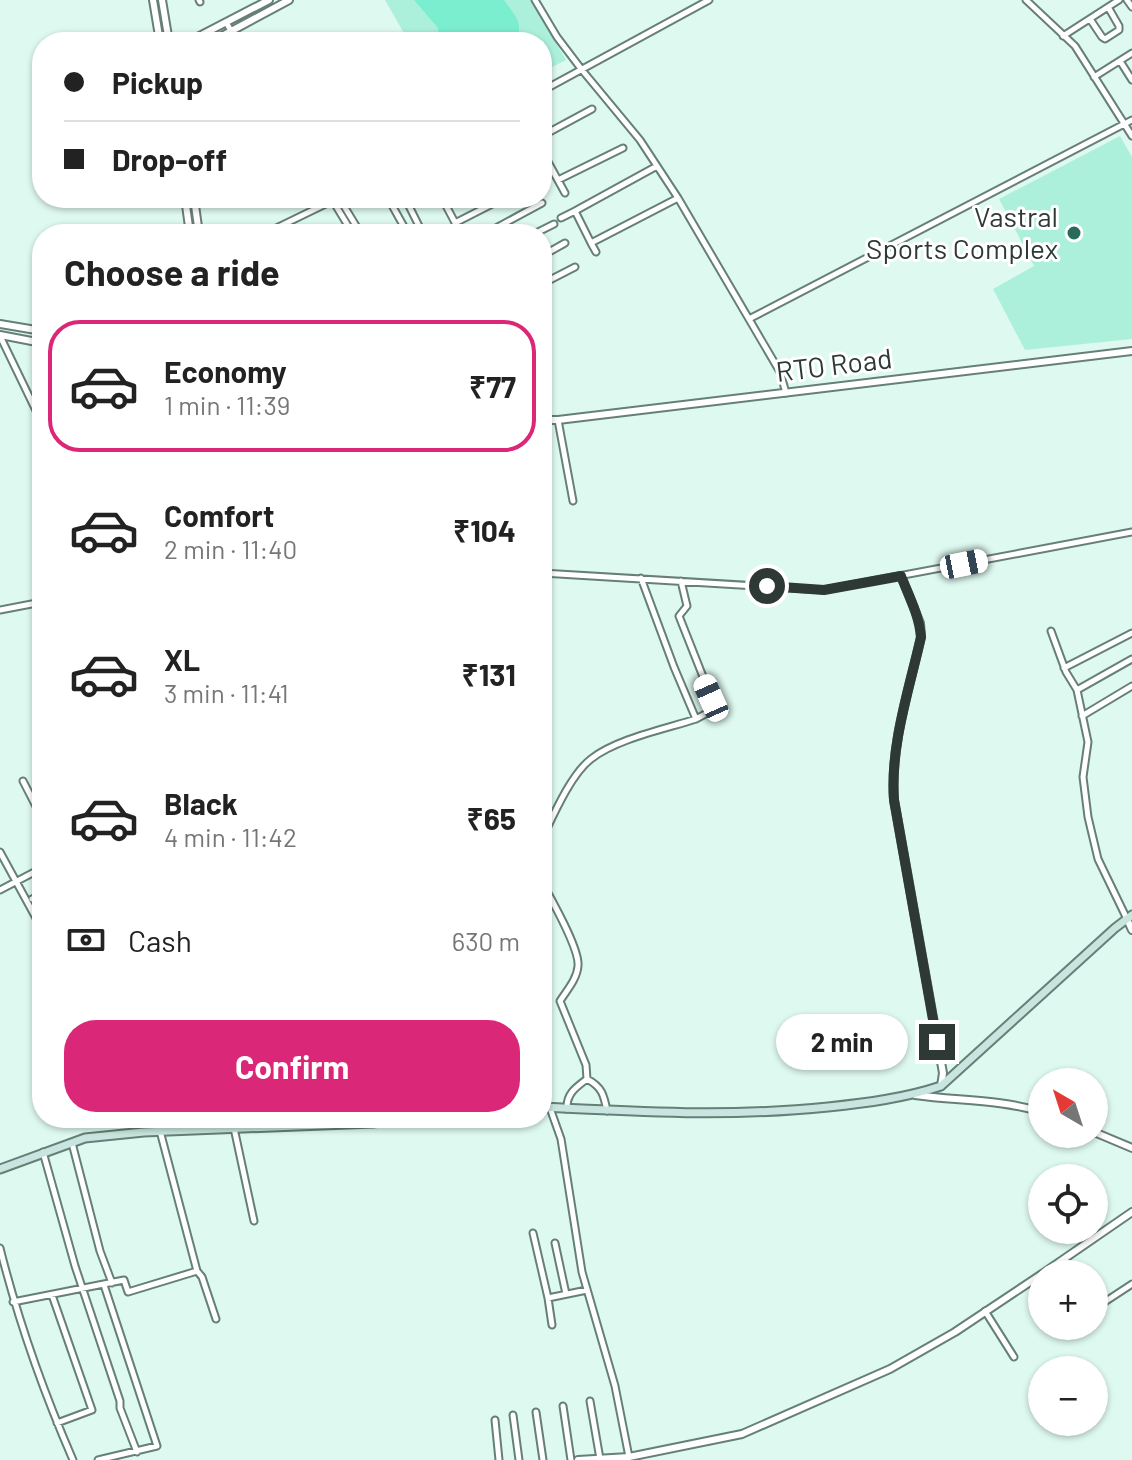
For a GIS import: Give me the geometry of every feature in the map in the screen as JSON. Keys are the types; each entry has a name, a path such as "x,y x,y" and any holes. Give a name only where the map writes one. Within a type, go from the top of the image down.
{"main road":[{"path":"552,1108 694,1114 779,1112 915,1095 941,1086 1129,917"},
{"path":"0,1169 85,1138 216,1128"}],"street":[{"path":"153,0 158,32"},
{"path":"162,0 167,32"},
{"path":"207,32 269,0"},
{"path":"226,22 231,31 289,0"},
{"path":"535,0 557,37 640,140 678,198 780,372 786,393"},
{"path":"552,86 709,0"},
{"path":"1026,0 1075,46 1132,136"},
{"path":"1063,36 1119,0"},
{"path":"1127,0 1132,7"},
{"path":"1090,19 1105,39 1119,30 1108,7"},
{"path":"1094,77 1132,53"},
{"path":"1120,61 1132,80"},
{"path":"552,131 592,109"},
{"path":"749,319 1132,120"},
{"path":"558,180 623,148"},
{"path":"561,218 657,166"},
{"path":"552,169 565,193"},
{"path":"591,243 678,198"},
{"path":"284,224 316,208"},
{"path":"448,208 455,223 484,208"},
{"path":"503,224 533,208"},
{"path":"575,211 596,252"},
{"path":"552,250 565,243"},
{"path":"552,279 575,267"},
{"path":"0,324 32,329"},
{"path":"0,336 32,341"},
{"path":"0,336 32,402"},
{"name":"RTO Road","path":"552,420 1132,351"},
{"path":"558,420 573,501"},
{"path":"552,574 824,590 1132,532"},
{"path":"901,576 920,623 921,637 899,731 894,800 943,1073 941,1086"},
{"path":"641,578 696,719"},
{"path":"552,820 588,760 612,746 696,719 715,707 679,616 687,606 681,581"},
{"path":"0,610 32,604"},
{"path":"1051,631 1064,668 1077,690 1088,742 1083,777 1098,859 1129,917 1132,930"},
{"path":"1064,668 1132,633"},
{"path":"1077,690 1132,659"},
{"path":"1082,716 1132,686"},
{"path":"23,781 32,799"},
{"path":"0,852 32,911"},
{"path":"0,890 32,873"},
{"path":"552,901 568,931 579,964 574,980 560,1001 586,1065 587,1079"},
{"path":"567,1109 567,1101 573,1090 587,1079"},
{"path":"587,1079 597,1084 607,1111"},
{"path":"915,1095 1028,1108"},
{"path":"552,1120 561,1139 582,1272 615,1386 629,1457"},
{"path":"162,1128 197,1271 202,1277 216,1319"},
{"path":"234,1128 254,1221"},
{"path":"1108,1138 1132,1148"},
{"path":"72,1143 100,1251 112,1283"},
{"path":"43,1152 120,1408 137,1452"},
{"path":"1062,1260 1132,1212"},
{"path":"533,1233 552,1325"},
{"path":"555,1243 566,1294"},
{"path":"0,1248 13,1302 73,1460"},
{"path":"13,1302 124,1280 128,1292 197,1271"},
{"path":"578,1460 629,1457 742,1434 890,1369 955,1332 1028,1283"},
{"path":"98,1460 157,1446 103,1284"},
{"path":"1108,1300 1132,1284"},
{"path":"548,1298 587,1290"},
{"path":"52,1295 92,1410 57,1423"},
{"path":"985,1311 1014,1357"},
{"path":"590,1401 600,1459"},
{"path":"563,1406 571,1460"},
{"path":"536,1412 543,1460"},
{"path":"513,1415 519,1460"},
{"path":"495,1420 499,1460"}],"shaded area":[{"path":"385,0 531,0 550,32 403,32"},
{"path":"414,0 504,0 519,24 518,32 438,32"},
{"path":"552,36 566,60 552,67"},
{"name":"Vastral Sports Complex","path":"1120,136 1132,157 1132,339 1025,350 993,289 1034,266 999,199"}],"place":[{"name":"Vastral Sports Complex","path":"1074,233"}],"route":[{"path":"767,586 824,590 901,576 920,623 921,637 899,731 893,781 937,1042"}]}
